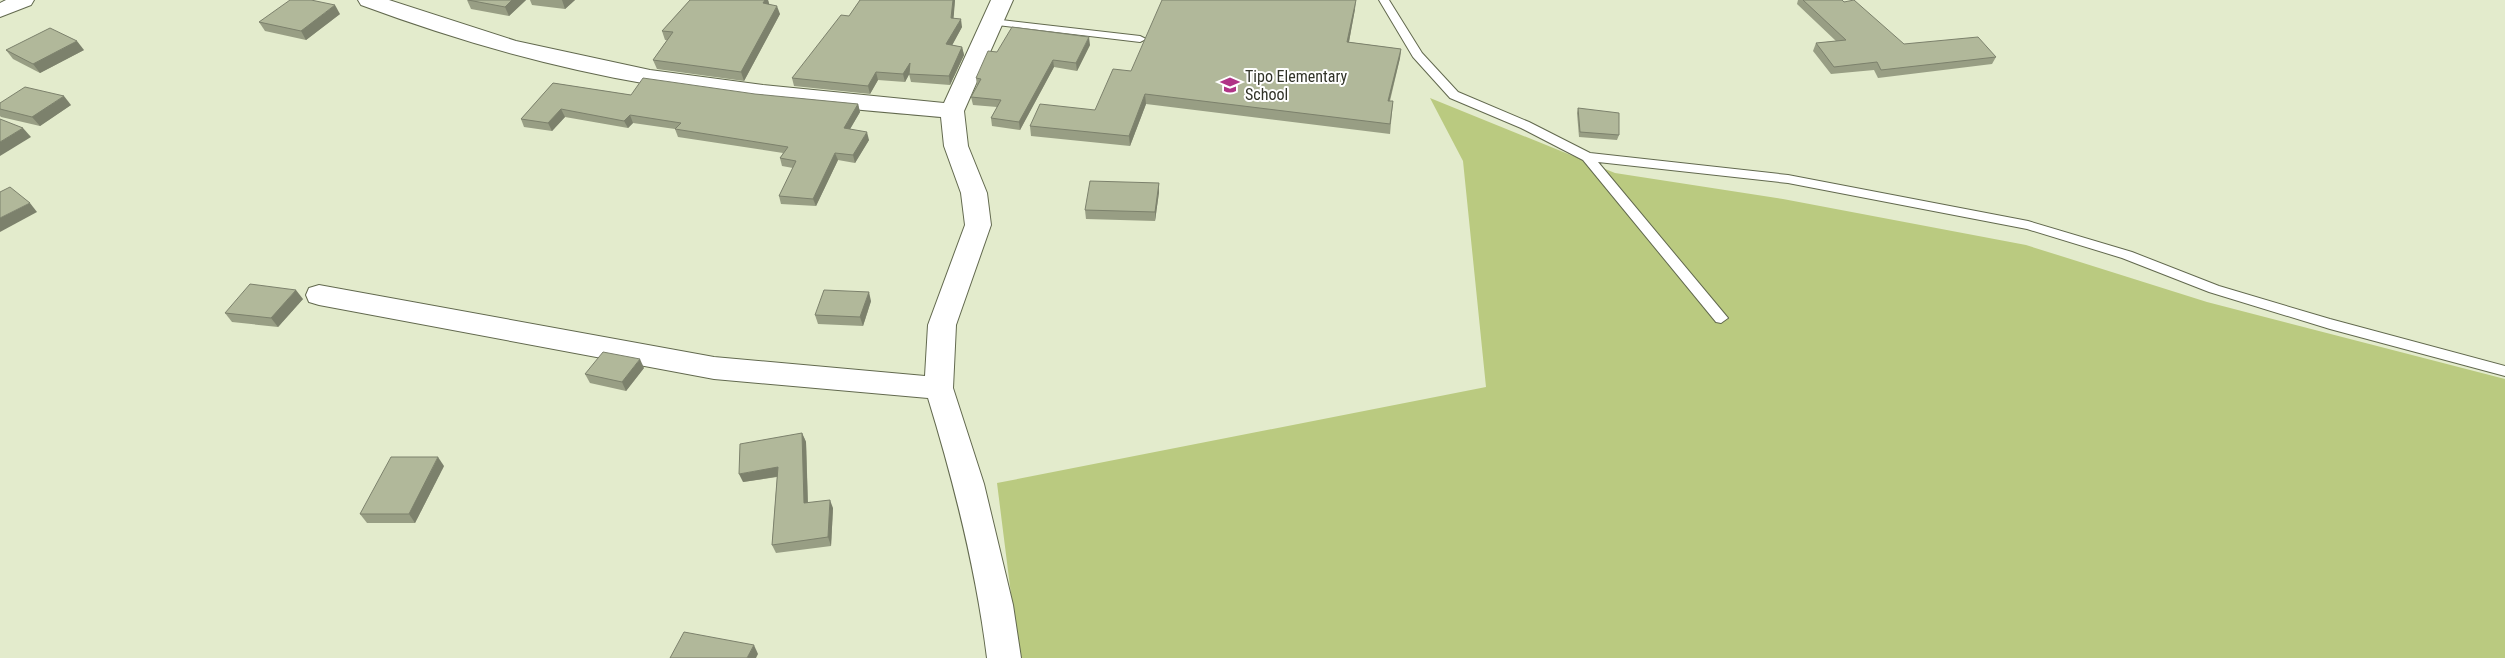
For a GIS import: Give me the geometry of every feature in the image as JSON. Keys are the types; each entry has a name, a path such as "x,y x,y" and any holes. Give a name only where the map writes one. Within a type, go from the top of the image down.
{"street":[{"path":"0,11 23,0"},
{"path":"369,0 504,44 649,76 741,90 952,111"},
{"path":"998,11 952,111 956,146 974,193 978,225 942,325 939,388 969,484 997,605 1004,658"},
{"path":"319,294 714,368 939,388"}],"lane":[{"path":"1384,0 1417,55 1454,95 1526,125 1587,157 1788,179 2028,225 2126,255 2223,291 2330,324 2505,371"},
{"path":"998,11 1140,39"},
{"path":"1587,157 1720,318"}],"green space":[{"path":"1430,98 1615,173 1783,199 2026,245 2207,302 2505,379 2505,658 1019,658 997,483 1486,387 1463,161"}],"building":[{"path":"290,0 311,0 335,5 301,31 259,22"},
{"path":"468,0 512,0 505,7"},
{"path":"690,0 765,0 763,3 777,6 741,72 653,60 673,32 662,31"},
{"path":"860,0 953,0 951,18 961,19 946,44 962,47 949,76 909,74 910,63 903,74 876,72 868,86 792,78 841,15 849,16"},
{"path":"1162,0 1356,0 1347,42 1401,49 1388,101 1393,101 1390,124 1145,94 1129,136 1030,126 1040,104 1095,110 1113,69 1131,71"},
{"path":"1803,0 1842,0 1844,2 1854,0 1904,44 1978,37 1996,57 1881,70 1877,62 1834,67 1816,43 1846,40"},
{"path":"1012,27 1089,37 1076,63 1053,60 1019,122 991,118 1001,100 971,97 981,79 976,78 988,51 997,52"},
{"path":"50,28 77,41 33,64 6,50"},
{"path":"643,78 755,94 858,104 844,128 867,132 853,155 835,153 813,199 779,196 796,161 780,158 788,147 675,129 681,123 630,115 624,121 561,109 548,123 521,119 553,83 631,95"},
{"path":"25,87 64,96 32,117 0,109 0,103"},
{"path":"1578,108 1619,113 1619,135 1580,132"},
{"path":"0,119 23,128 0,142"},
{"path":"1090,181 1159,183 1155,212 1085,210"},
{"path":"10,187 30,203 0,218 0,192"},
{"path":"250,284 296,290 271,318 225,313"},
{"path":"824,290 869,292 860,317 815,315"},
{"path":"603,352 640,359 622,382 585,374"},
{"path":"802,433 804,503 830,500 828,537 772,545 778,467 739,474 740,444"},
{"path":"391,457 438,457 409,514 360,514"},
{"path":"684,632 754,645 747,658 670,658"}],"place":[{"name":"Tipo Elementary School","path":"1230,85"}]}
